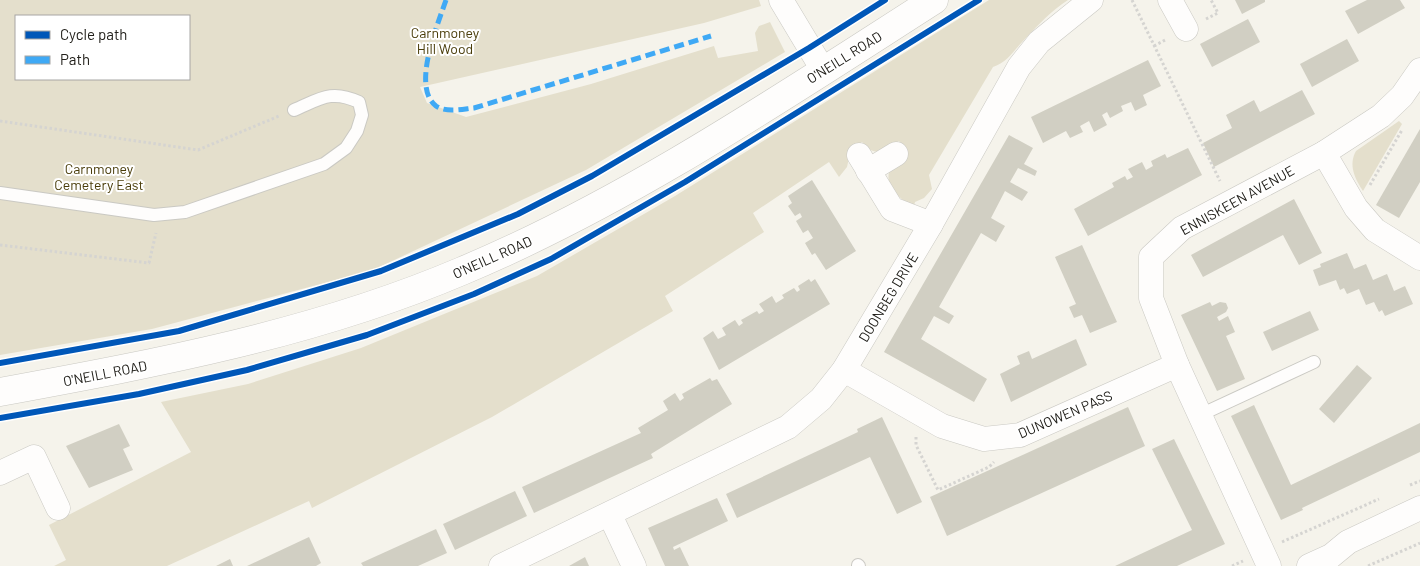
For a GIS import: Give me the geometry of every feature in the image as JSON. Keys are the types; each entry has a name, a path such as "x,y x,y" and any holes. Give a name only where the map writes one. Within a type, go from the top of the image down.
{"main road":[{"name":"O'NEILL ROAD","path":"0,392 144,366 294,330 375,304 462,271 544,233 627,189 934,0"}],"street":[{"path":"781,0 823,70"},
{"name":"DOONBEG DRIVE","path":"501,566 610,515 788,427 821,399 844,370 931,224 1019,67 1039,42 1091,0"},
{"path":"1170,0 1186,29"},
{"name":"ENNISKEEN AVENUE","path":"1266,559 1177,365 1151,298 1151,257 1182,228 1324,152 1382,116 1402,96 1420,70"},
{"path":"1324,152 1356,208 1375,230 1420,258"},
{"path":"896,154 864,163 892,209 931,224"},
{"name":"DUNOWEN PASS","path":"844,370 942,426 984,439 1020,434 1177,365"},
{"path":"0,473 34,457 58,508"},
{"path":"1309,566 1331,556 1348,542 1420,508"},
{"path":"610,515 634,566"}],"lane":[{"path":"0,193 160,215 185,212 324,164 346,148 356,131 362,115 359,102 343,95 325,97 294,110"},
{"path":"1200,415 1314,362"}],"path":[{"path":"1132,0 1230,202"},
{"path":"1356,208 1407,123 1402,96"},
{"path":"0,121 198,150 294,110"},
{"path":"0,245 149,263 160,215"},
{"path":"913,410 916,445 938,490 989,467 1020,434"},
{"path":"1403,488 1420,481"},
{"path":"1232,566 1266,559 1386,496"},
{"path":"1368,566 1420,543"}],"green space":[{"path":"0,0 759,0 761,6 704,23 420,87 427,103 466,117 591,84 714,46 718,58 758,51 755,33 759,26 770,22 785,52 586,170 373,270 152,329 0,355"},
{"path":"989,0 1068,0 1045,18 1006,59 993,67 929,175 932,189 924,198 915,202 914,206 898,196 890,185 889,173 892,167 908,156 899,141 884,150 876,152 862,142 851,149 847,167 839,177 829,162 753,213 764,232 665,296 673,311 492,417 312,508 309,501 167,566 54,566 66,560 49,525 191,452 161,402 248,384 361,348 537,276 675,196"},
{"path":"1399,121 1402,124 1363,191 1357,182 1353,167 1356,151"}],"building":[{"path":"1235,0 1265,0 1265,2 1242,14"},
{"path":"1367,0 1400,0 1405,8 1358,34 1345,11"},
{"path":"1248,19 1260,42 1212,67 1200,44"},
{"path":"1347,39 1359,61 1312,87 1300,64"},
{"path":"1148,60 1161,86 1143,95 1147,105 1135,111 1131,102 1121,106 1123,111 1110,118 1107,112 1102,115 1107,125 1094,132 1089,121 1080,126 1083,132 1070,138 1066,131 1043,143 1031,117"},
{"path":"1302,90 1315,114 1214,167 1203,143 1232,128 1226,115 1254,100 1260,112"},
{"path":"1420,129 1420,182 1399,218 1376,205"},
{"path":"1009,135 1033,148 1024,164 1037,171 1035,176 1018,168 1010,182 1028,192 1022,201 1005,191 991,218 1005,226 996,242 981,233 939,307 954,316 949,324 934,316 921,339 987,379 974,402 884,352"},
{"path":"1188,148 1202,175 1088,236 1074,209 1114,187 1112,183 1125,176 1127,180 1133,177 1128,169 1142,162 1146,170 1153,166 1151,161 1165,154 1167,158"},
{"path":"812,180 856,251 826,270 815,253 812,255 805,243 813,238 808,230 803,233 796,221 802,217 800,213 795,216 788,206 792,203 788,196"},
{"path":"1294,199 1322,253 1299,265 1283,235 1203,277 1191,255"},
{"path":"1082,245 1117,322 1090,333 1082,315 1074,318 1069,307 1076,304 1055,257"},
{"path":"1347,253 1354,269 1366,264 1373,280 1387,274 1394,291 1405,286 1413,304 1385,316 1382,310 1379,312 1374,302 1366,305 1359,289 1347,294 1344,288 1340,290 1336,280 1319,286 1313,270 1321,267 1320,264"},
{"path":"809,279 811,282 815,279 830,304 719,370 703,338 713,331 718,339 726,335 722,328 735,320 739,326 743,323 741,320 757,311 759,314 764,311 759,304 772,296 776,303 784,298 782,295 794,288 797,292 800,290 798,286"},
{"path":"1210,302 1212,306 1220,302 1226,303 1228,308 1226,312 1217,317 1219,321 1228,316 1235,332 1226,336 1245,379 1217,391 1181,315"},
{"path":"1310,311 1319,330 1272,351 1263,332"},
{"path":"1076,339 1087,365 1011,402 1000,374 1020,364 1017,356 1029,351 1032,359"},
{"path":"1357,365 1372,378 1334,423 1319,409"},
{"path":"710,378 712,381 717,379 732,404 651,454 653,458 534,513 522,487 641,433 638,428 668,410 663,401 675,393 680,401 684,398 682,394"},
{"path":"1254,405 1291,485 1420,423 1420,452 1302,508 1303,510 1281,520 1231,416"},
{"path":"1128,407 1145,446 947,536 930,497"},
{"path":"882,417 922,502 897,514 870,457 737,518 726,494 858,432 857,429"},
{"path":"119,424 130,446 123,449 133,470 89,488 66,446"},
{"path":"1174,439 1225,544 1177,566 1115,566 1192,530 1152,449"},
{"path":"515,491 527,516 455,550 443,524"},
{"path":"717,498 728,521 673,547 674,550 680,547 689,566 665,566 648,528"},
{"path":"436,529 447,553 418,566 363,566 361,563"},
{"path":"309,537 321,563 316,566 247,566"},
{"path":"585,557 589,566 569,566"},
{"path":"230,559 233,566 216,566"}],"marked path":[{"path":"446,0 433,39 426,70 426,85 429,97 436,106 445,109 474,108 711,36"}],"cycle path":[{"path":"0,363 179,331 381,271 518,214 592,176 809,48 885,0"},
{"path":"0,418 139,394 247,370 367,335 474,294 551,259 685,182 979,0"}],"park label":[{"name":"Carnmoney Hill Wood","path":"445,40"},
{"name":"Carnmoney Cemetery East","path":"99,176"}]}
